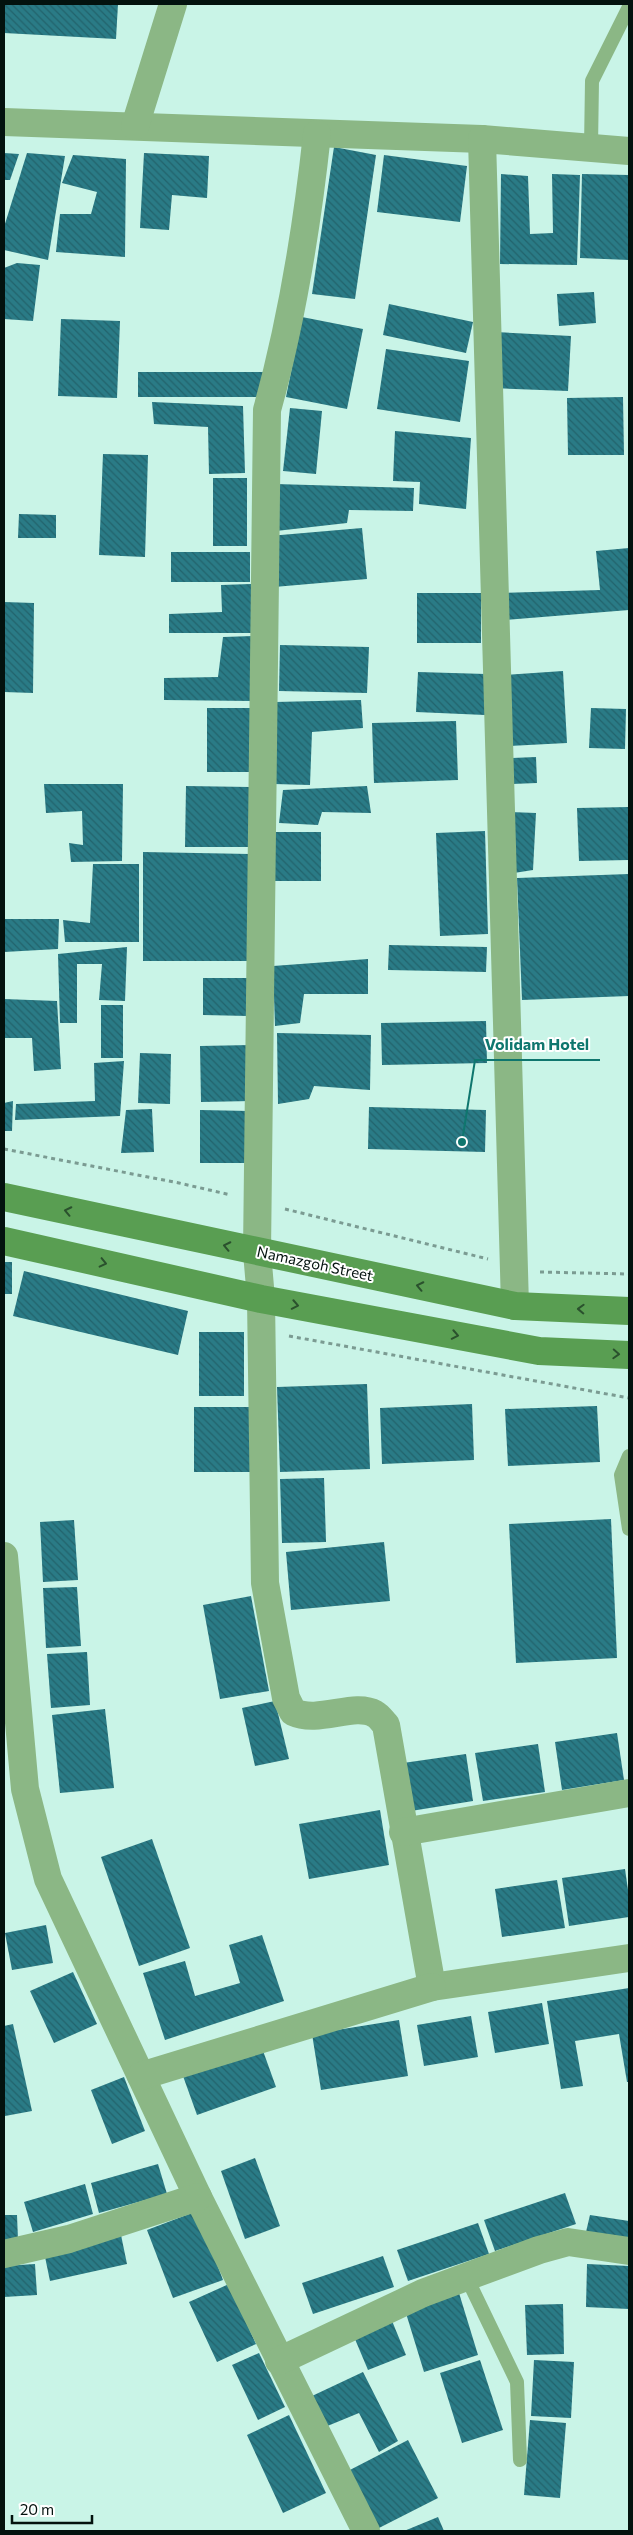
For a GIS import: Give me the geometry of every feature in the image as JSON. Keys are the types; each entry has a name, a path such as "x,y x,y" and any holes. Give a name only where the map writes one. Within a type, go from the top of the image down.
{"main road":[{"name":"Namazgoh Street","path":"4,1197 515,1306 629,1311"},
{"path":"4,1241 261,1299 539,1351 629,1355"}],"street":[{"path":"135,126 173,4"},
{"path":"4,122 482,139 629,151"},
{"path":"318,134 309,210 284,346 266,410 257,1202 257,1252 262,1331 265,1583 286,1698 293,1712 305,1718 359,1710 375,1714 386,1725 403,1832 432,1987"},
{"path":"482,139 515,1306"},
{"path":"4,1556 26,1789 48,1879 198,2197 366,2531"},
{"path":"403,1832 629,1793"},
{"path":"141,2076 432,1987 629,1958"},
{"path":"4,2254 70,2238 198,2197"},
{"path":"279,2361 423,2293 539,2250 568,2242 629,2251"}],"lane":[{"path":"591,147 592,81 629,7"},
{"path":"629,1456 622,1475 629,1529"},
{"path":"466,2276 518,2382 520,2460"}],"path":[{"path":"4,1149 179,1183 542,1272 629,1274"},
{"path":"262,1331 629,1398"}],"building":[{"path":"4,4 118,4 116,39 4,33"},
{"path":"334,147 376,155 355,299 312,294"},
{"path":"4,153 19,154 10,180 4,180"},
{"path":"27,153 65,156 48,260 4,250 4,227"},
{"path":"144,153 209,156 207,198 172,195 169,230 140,228"},
{"path":"73,155 126,159 125,257 56,252 60,214 91,214 97,192 62,183"},
{"path":"384,155 467,166 460,222 377,212"},
{"path":"501,174 528,176 530,234 553,233 552,174 580,175 577,265 500,264"},
{"path":"582,174 629,175 629,260 580,258"},
{"path":"17,263 40,265 33,321 4,319 4,268"},
{"path":"594,292 596,323 559,326 557,294"},
{"path":"389,304 473,322 466,353 383,335"},
{"path":"302,317 363,329 347,409 286,397"},
{"path":"61,319 120,321 117,398 58,396"},
{"path":"495,332 571,336 568,391 492,388"},
{"path":"386,349 469,361 460,422 377,409"},
{"path":"138,372 267,372 267,397 138,397"},
{"path":"623,397 624,455 568,455 567,398"},
{"path":"152,402 243,406 245,473 209,474 208,427 154,424"},
{"path":"290,408 322,411 316,474 283,471"},
{"path":"395,431 471,438 466,509 419,504 420,482 393,481"},
{"path":"103,454 148,455 145,557 99,555"},
{"path":"213,478 247,478 247,546 213,546"},
{"path":"275,484 414,488 413,511 349,510 347,523 276,531"},
{"path":"19,514 56,515 56,538 18,538"},
{"path":"362,528 367,579 274,587 269,536"},
{"path":"629,548 629,610 504,620 502,593 600,590 596,551"},
{"path":"171,552 250,552 250,582 171,582"},
{"path":"251,584 254,633 169,633 169,614 222,612 221,585"},
{"path":"417,593 481,593 481,643 417,643"},
{"path":"4,602 34,603 33,693 4,692"},
{"path":"253,636 251,701 164,700 164,678 218,677 223,637"},
{"path":"280,645 369,647 367,693 279,691"},
{"path":"563,671 567,743 509,746 504,675"},
{"path":"418,672 486,674 485,715 416,712"},
{"path":"361,700 363,728 312,732 310,785 274,784 275,702"},
{"path":"207,708 250,708 250,772 207,772"},
{"path":"591,708 626,709 625,749 589,748"},
{"path":"456,721 458,780 374,783 372,723"},
{"path":"536,757 537,783 512,784 512,758"},
{"path":"44,784 123,784 122,861 71,862 69,843 83,845 82,811 46,813"},
{"path":"186,786 250,787 249,847 185,847"},
{"path":"367,786 371,813 322,812 318,825 279,823 283,790"},
{"path":"629,807 629,860 579,861 577,808"},
{"path":"510,812 536,813 533,870 514,873"},
{"path":"485,831 488,934 440,936 436,833"},
{"path":"272,832 321,832 321,881 272,881"},
{"path":"143,852 250,854 248,961 143,961"},
{"path":"93,864 139,864 139,942 65,942 63,920 90,923"},
{"path":"629,874 629,996 522,1000 517,878"},
{"path":"4,919 59,919 58,949 4,952"},
{"path":"389,945 487,947 486,972 388,970"},
{"path":"127,947 125,1001 99,1000 102,964 77,964 77,1023 60,1023 58,954"},
{"path":"368,959 368,994 304,994 300,1023 275,1026 273,966"},
{"path":"203,978 248,978 248,1016 203,1015"},
{"path":"4,999 57,1001 61,1069 34,1071 32,1038 4,1038"},
{"path":"101,1005 123,1005 123,1058 101,1058"},
{"path":"486,1021 487,1063 382,1065 381,1023"},
{"path":"277,1033 371,1035 370,1090 314,1086 309,1099 278,1104"},
{"path":"251,1045 252,1101 201,1102 200,1046"},
{"path":"140,1053 171,1054 170,1104 138,1103"},
{"path":"124,1061 120,1116 15,1120 16,1104 95,1101 94,1063"},
{"path":"13,1101 12,1131 4,1131 4,1103"},
{"path":"369,1107 486,1110 485,1152 368,1149"},
{"path":"152,1109 154,1152 121,1153 126,1110"},
{"path":"200,1110 249,1111 248,1163 200,1163"},
{"path":"4,1262 12,1262 12,1294 4,1294"},
{"path":"24,1271 188,1311 178,1355 13,1316"},
{"path":"199,1332 244,1332 244,1396 199,1396"},
{"path":"367,1384 370,1469 280,1472 277,1387"},
{"path":"472,1404 474,1460 382,1464 380,1408"},
{"path":"597,1406 600,1462 508,1466 505,1409"},
{"path":"194,1407 250,1407 250,1472 194,1472"},
{"path":"324,1478 326,1542 282,1543 280,1479"},
{"path":"611,1519 617,1658 516,1663 509,1524"},
{"path":"74,1520 78,1580 43,1582 40,1522"},
{"path":"384,1542 390,1601 291,1610 286,1552"},
{"path":"77,1587 81,1646 46,1648 43,1588"},
{"path":"251,1596 269,1691 220,1699 203,1605"},
{"path":"87,1652 90,1705 51,1708 47,1654"},
{"path":"275,1701 289,1759 255,1766 242,1708"},
{"path":"105,1709 114,1788 60,1793 52,1715"},
{"path":"617,1733 624,1780 562,1790 555,1742"},
{"path":"538,1744 545,1792 483,1801 475,1753"},
{"path":"466,1754 473,1801 411,1811 403,1763"},
{"path":"380,1810 389,1865 309,1879 299,1824"},
{"path":"152,1839 190,1948 139,1966 101,1857"},
{"path":"625,1869 629,1897 629,1917 569,1926 562,1878"},
{"path":"557,1880 565,1928 502,1937 495,1889"},
{"path":"46,1925 53,1963 12,1970 5,1933"},
{"path":"262,1935 284,2001 165,2040 143,1973 185,1961 195,1996 240,1983 229,1945"},
{"path":"73,1972 97,2024 54,2043 30,1991"},
{"path":"629,1988 629,2082 627,2082 619,2034 575,2041 583,2086 561,2089 547,2001"},
{"path":"542,2003 549,2044 495,2053 488,2012"},
{"path":"471,2016 478,2057 424,2066 417,2025"},
{"path":"399,2020 408,2076 321,2090 312,2034"},
{"path":"13,2024 32,2111 5,2116 4,2026"},
{"path":"262,2048 276,2087 197,2115 183,2076"},
{"path":"124,2077 145,2131 112,2144 91,2090"},
{"path":"255,2158 280,2226 245,2239 221,2171"},
{"path":"158,2164 167,2194 99,2213 91,2183"},
{"path":"85,2184 93,2214 33,2232 24,2202"},
{"path":"565,2193 576,2224 495,2251 484,2220"},
{"path":"197,2211 223,2280 173,2298 147,2230"},
{"path":"4,2215 17,2215 18,2240 4,2240"},
{"path":"590,2215 629,2221 629,2239 586,2232"},
{"path":"478,2223 489,2254 408,2281 397,2250"},
{"path":"121,2235 127,2264 50,2281 44,2252"},
{"path":"383,2256 394,2287 313,2314 302,2283"},
{"path":"35,2264 37,2295 4,2297 4,2266"},
{"path":"587,2264 629,2266 629,2309 586,2307"},
{"path":"229,2284 256,2344 217,2362 189,2302"},
{"path":"459,2293 478,2355 424,2372 405,2310"},
{"path":"563,2304 564,2354 527,2355 525,2305"},
{"path":"390,2316 406,2355 368,2370 352,2332"},
{"path":"259,2353 285,2407 258,2420 232,2365"},
{"path":"480,2360 503,2430 462,2443 440,2373"},
{"path":"534,2360 574,2362 571,2418 531,2416"},
{"path":"363,2372 398,2441 379,2452 359,2413 325,2427 312,2396"},
{"path":"289,2415 326,2493 283,2513 247,2435"},
{"path":"530,2420 566,2423 560,2498 524,2495"},
{"path":"408,2440 438,2498 375,2530 346,2472"},
{"path":"438,2517 444,2531 404,2531"}],"place":[{"name":"Volidam Hotel","path":"462,1142"}]}
